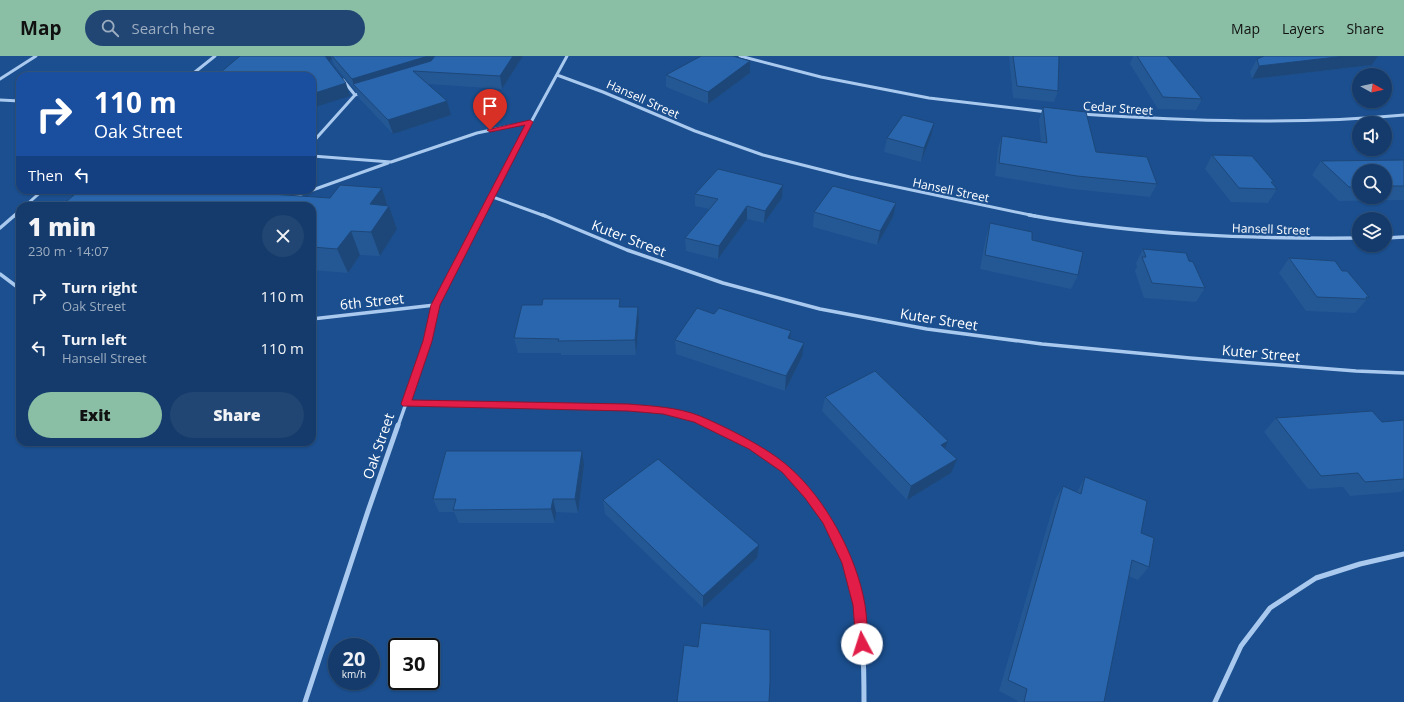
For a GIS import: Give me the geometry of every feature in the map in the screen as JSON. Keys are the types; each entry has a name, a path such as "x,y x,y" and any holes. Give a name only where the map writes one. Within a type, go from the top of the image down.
{"street":[{"path":"0,79 36,56"},
{"path":"195,72 215,56"},
{"name":"Oak Street","path":"305,702 368,511 428,341 435,305 490,196 530,122 542,104 567,56"},
{"path":"740,56 821,76 929,98 1051,112"},
{"name":"Hansell Street","path":"557,75 588,85 699,134 780,160 1004,210 1084,224 1162,232 1243,237 1352,238"},
{"path":"340,77 355,95"},
{"path":"316,139 355,95 369,91"},
{"path":"0,100 16,102"},
{"name":"Cedar Street","path":"1074,114 1181,121 1249,122 1355,120 1404,115"},
{"path":"316,190 477,133 530,122"},
{"path":"316,156 391,162"},
{"path":"30,202 38,194"},
{"path":"287,198 293,198 304,194"},
{"name":"Kuter Street","path":"490,196 529,209 628,250 723,283 820,310 927,329 1042,344 1198,359 1356,371 1404,373"},
{"path":"0,228 16,214"},
{"path":"1392,238 1404,237"},
{"path":"0,274 16,286"},
{"name":"6th Street","path":"316,319 435,305"},
{"path":"406,404 628,407 663,410 696,419 752,447 786,469 808,494 826,520 848,563 859,605 864,658 864,702"},
{"path":"1215,702 1241,646 1270,608 1316,578 1360,564 1404,554"}],"building":[{"path":"240,56 325,56 346,83 316,93 316,72 221,72"},
{"path":"332,56 428,56 352,79"},
{"path":"435,56 513,56 500,76 413,71 447,101 388,120 353,84 431,61"},
{"path":"701,56 733,56 750,61 708,92 666,75"},
{"path":"1013,56 1059,56 1058,91 1017,86"},
{"path":"1137,56 1167,56 1202,99 1163,97"},
{"path":"1264,56 1345,56 1259,66 1257,59"},
{"path":"1043,107 1086,112 1096,152 1147,157 1157,184 1077,176 999,163 1002,136 1047,143"},
{"path":"903,115 934,123 924,148 887,138"},
{"path":"1212,155 1252,156 1274,182 1271,182 1277,189 1239,188"},
{"path":"1404,160 1404,186 1392,186 1392,164 1352,164 1352,187 1349,187 1321,161"},
{"path":"718,169 783,185 765,211 747,206 719,246 685,238 718,199 695,194"},
{"path":"340,185 382,188 370,204 389,206 371,232 351,231 337,249 316,247 316,202 66,202 75,194 272,194 330,198"},
{"path":"833,186 896,203 880,231 814,212"},
{"path":"990,223 1032,232 1032,240 1083,252 1078,275 985,255"},
{"path":"1143,249 1186,253 1189,261 1193,262 1205,288 1152,283 1142,257 1146,257"},
{"path":"1289,258 1335,261 1342,271 1347,271 1369,297 1366,297 1367,299 1317,297"},
{"path":"543,299 620,299 619,307 638,307 635,340 558,341 559,339 514,338 522,305 542,305"},
{"path":"697,308 714,314 719,308 791,331 788,338 804,343 786,376 675,340"},
{"path":"875,371 948,441 941,445 957,459 911,486 825,397"},
{"path":"1372,411 1382,422 1404,420 1404,479 1365,482 1358,473 1321,476 1276,418"},
{"path":"446,451 582,451 575,499 553,499 551,509 453,510 456,499 433,499"},
{"path":"658,459 759,545 703,596 603,500"},
{"path":"1085,477 1147,501 1141,533 1154,538 1149,567 1132,560 1104,702 1024,702 1027,689 1008,680 1063,486 1081,494"},
{"path":"701,623 770,630 769,702 677,702 684,645 698,647"}],"route":[{"path":"490,130 530,122 490,196 435,305 428,341 406,404 628,407 663,410 696,419 752,447 786,469 808,494 826,520 848,563 859,605 862,644"}]}
